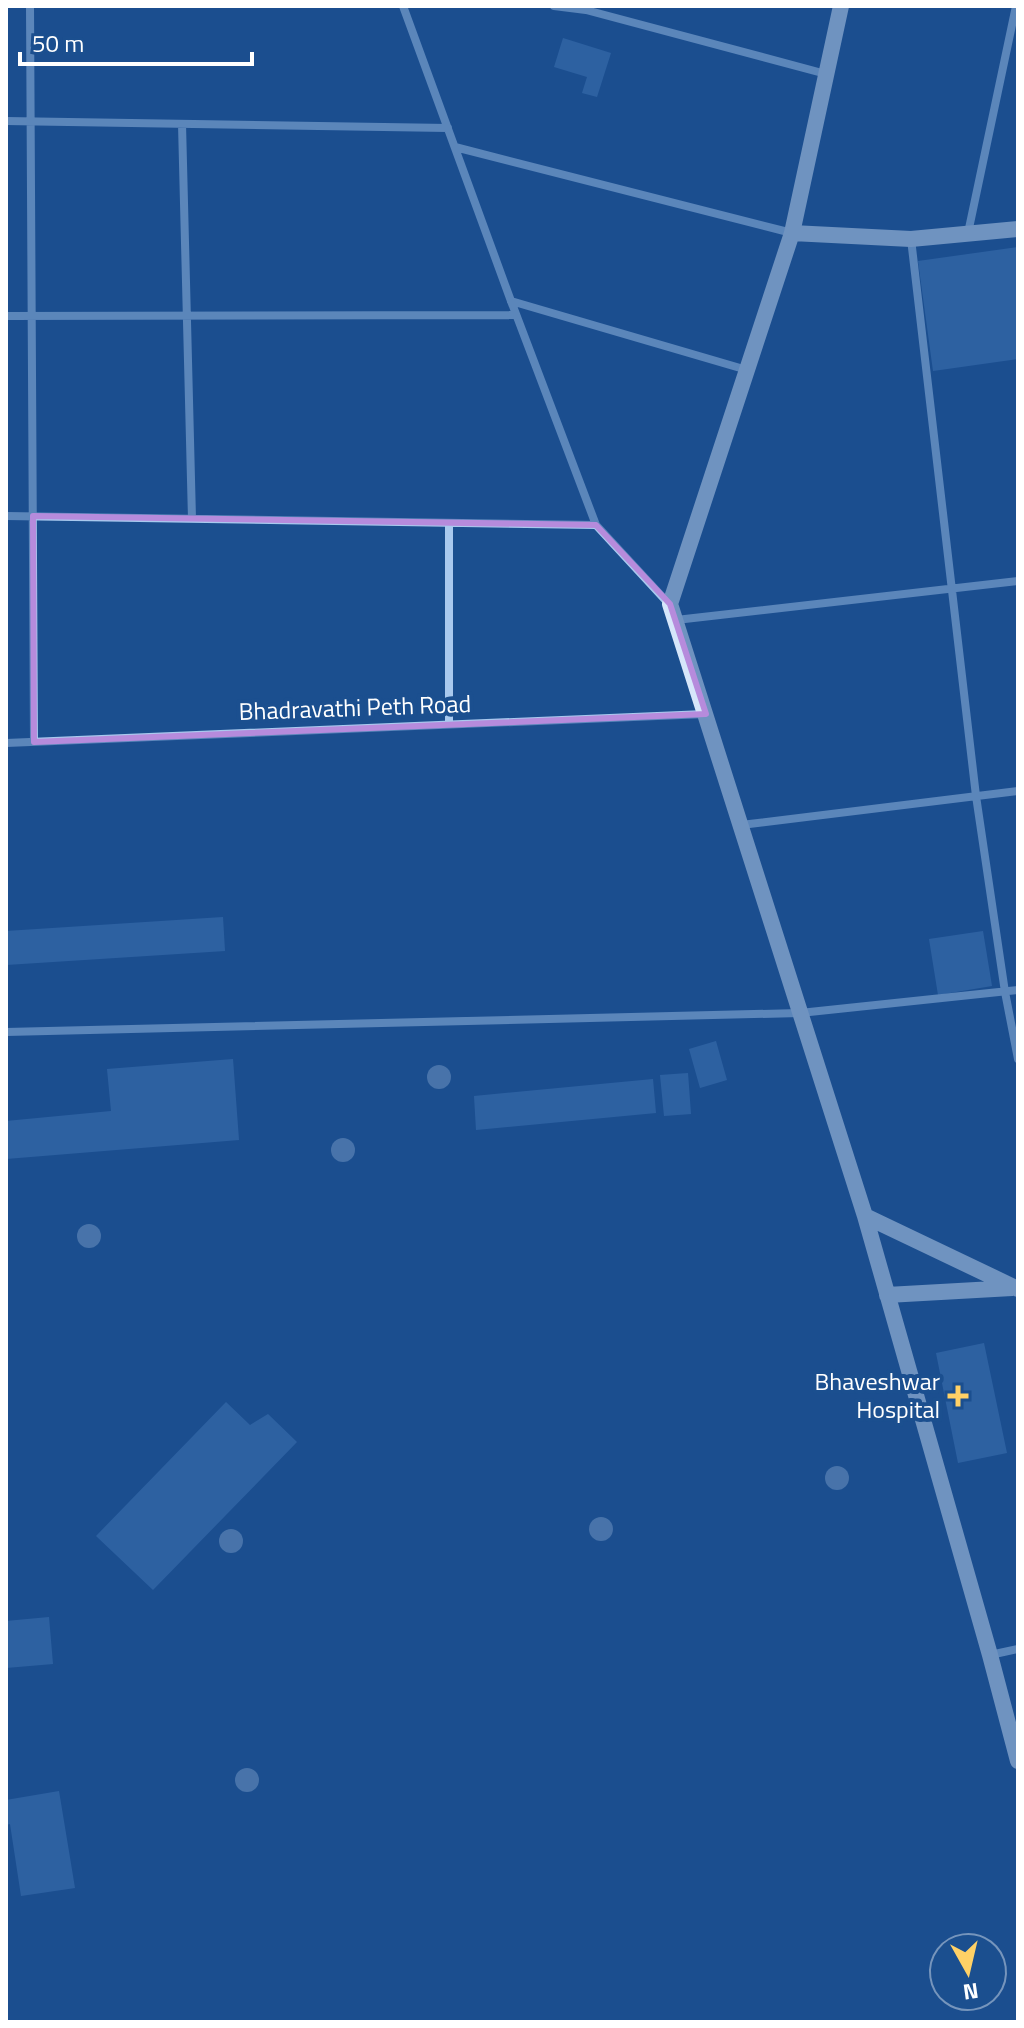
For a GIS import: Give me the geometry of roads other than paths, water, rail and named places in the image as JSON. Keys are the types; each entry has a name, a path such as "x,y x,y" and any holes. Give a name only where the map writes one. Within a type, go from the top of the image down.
{"street":[{"path":"30,6 34,742"},
{"path":"403,6 596,525 673,612 865,1216 1018,1761"},
{"path":"554,6 586,10 826,74"},
{"path":"673,612 792,233 841,6"},
{"path":"968,234 1016,6"},
{"path":"6,121 448,128"},
{"path":"182,124 192,519"},
{"path":"455,147 792,233 911,239 1018,229"},
{"path":"911,239 976,796 1018,1059"},
{"path":"511,301 748,370"},
{"path":"6,316 516,315"},
{"path":"6,516 596,525"},
{"path":"449,523 449,724"},
{"path":"673,612 1018,581"},
{"name":"Bhadravathi Peth Road","path":"6,743 706,714"},
{"path":"741,825 1018,791"},
{"path":"6,1032 800,1013 1018,990"},
{"path":"865,1216 1016,1288"},
{"path":"887,1295 1016,1288"},
{"path":"990,1655 1018,1649"}],"place":[{"name":"Bhaveshwar Hospital","path":"958,1396"}]}
